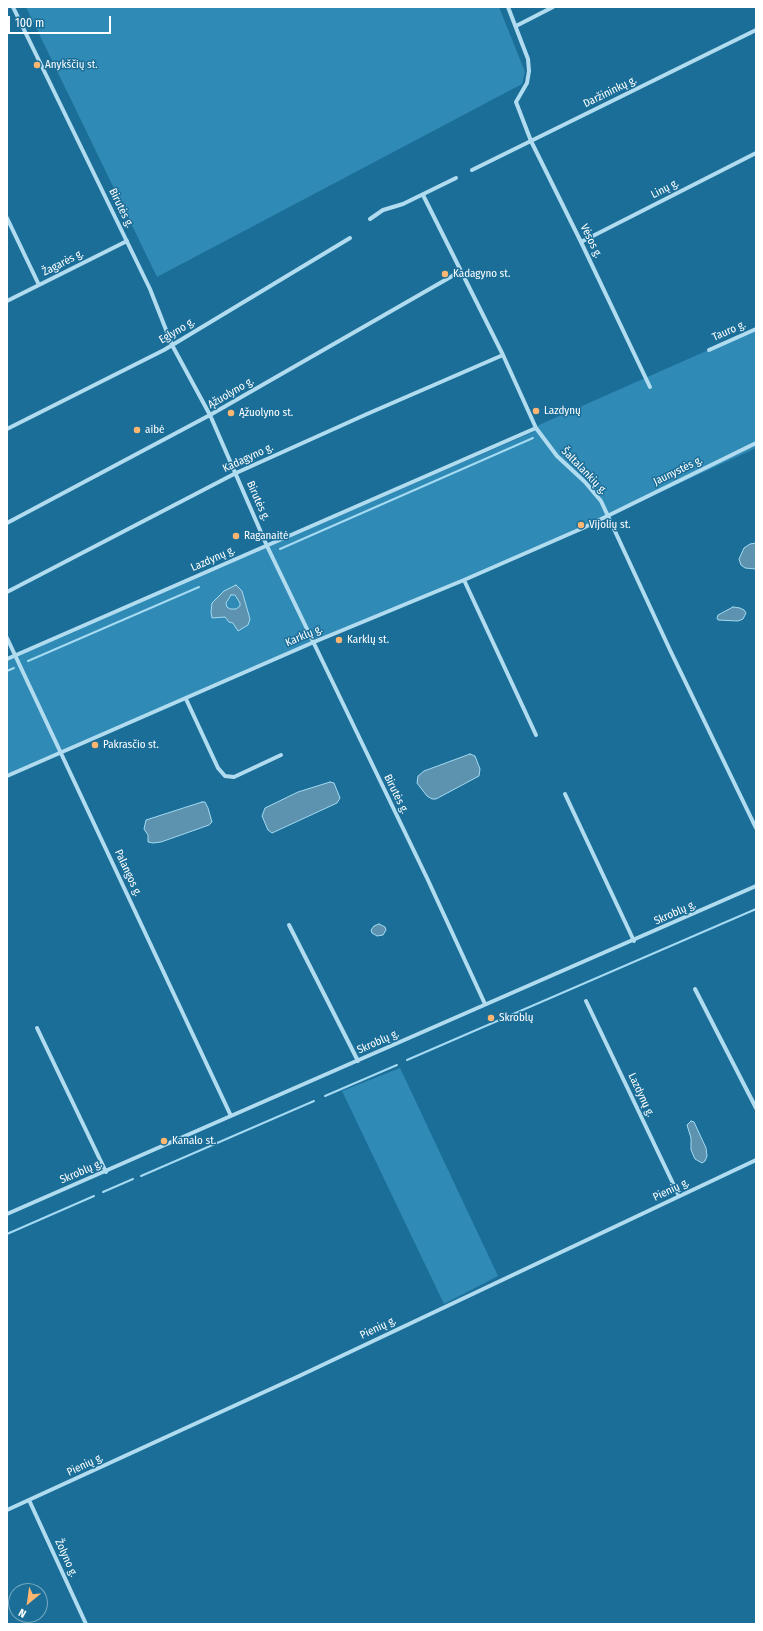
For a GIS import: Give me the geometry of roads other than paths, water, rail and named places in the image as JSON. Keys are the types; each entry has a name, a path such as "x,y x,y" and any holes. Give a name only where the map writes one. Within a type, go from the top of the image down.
{"street":[{"path":"7,9 12,7"},
{"name":"Birutės g.","path":"12,7 150,289 172,345 210,415 268,546 427,878 485,1004"},
{"path":"508,7 516,26 553,7"},
{"name":"Vėsos g.","path":"516,26 528,59 529,71 527,83 516,102 532,141 650,388"},
{"name":"Daržininkų g.","path":"472,170 756,30"},
{"name":"Linų g.","path":"581,242 756,153"},
{"path":"370,219 383,210 423,195 456,178"},
{"name":"Šaltalankių g.","path":"423,195 503,356 536,428 557,456 585,482 601,501 609,515 670,650 756,828"},
{"path":"7,218 39,285"},
{"name":"Eglyno g.","path":"7,429 172,345 350,238"},
{"name":"Žagarės g.","path":"7,301 127,241"},
{"name":"Ąžuolyno g.","path":"7,523 210,415 461,271"},
{"name":"Tauro g.","path":"709,350 756,329"},
{"name":"Kadagyno g.","path":"7,592 236,473 367,414 503,356"},
{"name":"Lazdynų g.","path":"7,659 536,428"},
{"name":"Jaunystės g.","path":"609,515 756,443"},
{"name":"Karklų g.","path":"7,776 314,642 464,580 609,515"},
{"path":"464,580 536,735"},
{"name":"Palangos g.","path":"7,638 231,1116"},
{"path":"186,699 218,768 225,776 234,777 281,755"},
{"path":"565,794 634,941"},
{"name":"Skroblų g.","path":"7,1214 106,1172 485,1004 634,941 756,886"},
{"path":"289,925 358,1061"},
{"path":"695,988 756,1108"},
{"name":"Lazdynų g.","path":"586,1002 679,1196"},
{"path":"38,1028 106,1172"},
{"name":"Pienių g.","path":"7,1510 297,1377 756,1160"},
{"name":"Žolyno g.","path":"29,1500 86,1624"}],"waterway":[{"path":"280,549 533,438"},
{"path":"28,661 199,587"},
{"path":"7,671 14,668"},
{"path":"407,1060 756,909"},
{"path":"325,1096 397,1065"},
{"path":"141,1176 314,1101"},
{"path":"103,1192 133,1179"},
{"path":"7,1234 94,1196"}],"place":[{"name":"Anykščių st.","path":"37,65"},
{"name":"Kadagyno st.","path":"445,274"},
{"name":"Lazdynų","path":"536,411"},
{"name":"Ąžuolyno st.","path":"231,413"},
{"name":"aibė","path":"137,430"},
{"name":"Vijolių st.","path":"581,525"},
{"name":"Raganaitė","path":"236,536"},
{"name":"Karklų st.","path":"339,640"},
{"name":"Pakrasčio st.","path":"95,745"},
{"name":"Skroblų","path":"491,1018"},
{"name":"Kanalo st.","path":"164,1141"}]}
